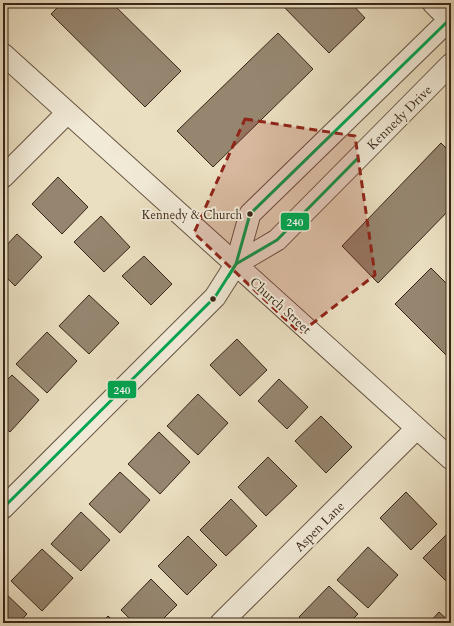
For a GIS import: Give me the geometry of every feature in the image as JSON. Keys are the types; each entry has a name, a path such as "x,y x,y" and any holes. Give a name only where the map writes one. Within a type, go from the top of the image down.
{"street":[{"path":"3,508 215,297 236,264 250,214 451,20 433,3"},
{"name":"Church Street","path":"3,54 416,429 451,459"},
{"name":"Kennedy Drive","path":"236,264 277,240 451,64"},
{"path":"3,177 67,113"},
{"name":"Aspen Lane","path":"221,623 416,429"}],"highlighted area":[{"path":"245,119 355,136 375,275 300,333 194,233"}],"building":[{"path":"62,3 112,3 181,71 145,107 51,14"},
{"path":"280,3 351,3 365,18 329,53"},
{"path":"278,33 313,69 213,167 177,131"},
{"path":"441,143 451,153 451,208 378,283 342,246"},
{"path":"58,177 88,207 62,234 32,204"},
{"path":"101,216 130,247 104,272 74,242"},
{"path":"17,234 42,257 15,286 3,274 3,249"},
{"path":"144,256 172,284 151,305 122,276"},
{"path":"431,268 451,288 451,360 395,304"},
{"path":"89,295 119,323 89,354 59,326"},
{"path":"47,332 77,361 47,393 16,364"},
{"path":"237,339 267,370 240,396 210,365"},
{"path":"12,375 39,400 10,432 3,426 3,384"},
{"path":"279,379 308,407 287,429 258,401"},
{"path":"198,394 228,423 198,455 167,426"},
{"path":"321,416 352,447 326,473 295,441"},
{"path":"159,432 190,462 160,494 128,464"},
{"path":"268,457 297,486 266,516 238,487"},
{"path":"120,472 150,500 120,533 89,504"},
{"path":"406,492 437,524 411,550 380,518"},
{"path":"231,499 257,526 226,556 200,530"},
{"path":"81,512 110,540 81,571 51,544"},
{"path":"449,532 451,534 451,586 423,558"},
{"path":"188,536 217,565 187,595 158,566"},
{"path":"368,547 398,575 368,608 337,580"},
{"path":"42,549 73,578 42,611 11,581"},
{"path":"151,579 177,605 159,623 134,623 121,610"},
{"path":"329,586 358,614 349,623 306,623 299,617"},
{"path":"3,591 27,614 18,623 3,623"},
{"path":"439,612 451,623 429,623"},
{"path":"108,616 116,623 101,623"}],"transit line":[{"name":"240","path":"3,508 215,297 236,264 250,214 451,18"},
{"name":"240","path":"228,277 236,264 277,240 357,159"}],"place":[{"name":"Kennedy & Church","path":"250,214"}]}
